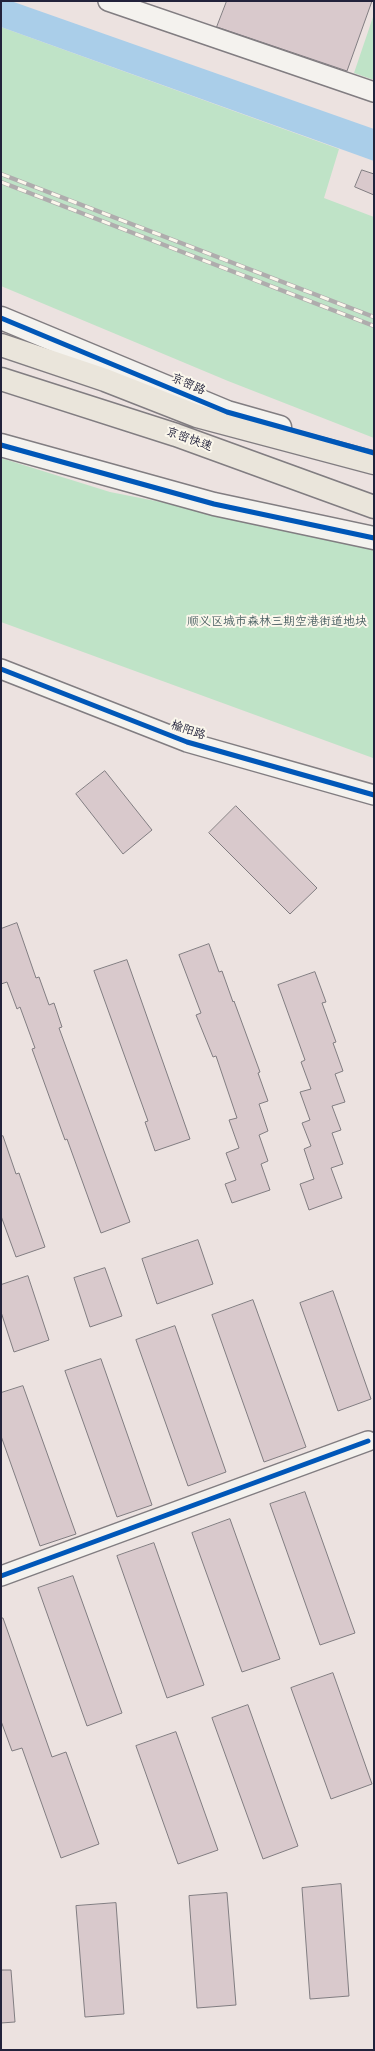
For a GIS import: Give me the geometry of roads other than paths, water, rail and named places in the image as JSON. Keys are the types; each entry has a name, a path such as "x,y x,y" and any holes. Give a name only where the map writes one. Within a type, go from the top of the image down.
{"highway":[{"path":"1,345 105,380 197,416 374,463"},
{"name":"京密快速","path":"1,379 176,435 373,507"}],"main road":[{"name":"京密路","path":"1,318 227,412 374,453"},
{"path":"1,444 214,504 374,538"}],"street":[{"path":"108,1 374,92"},
{"name":"榆阳路","path":"1,669 187,742 374,795"},
{"path":"1,1576 368,1441"}],"water":[{"path":"1,1 11,1 374,129 374,161 1,27"}],"railway":[{"path":"1,174 374,317"},
{"path":"1,182 374,326"}],"park label":[{"name":"顺义区城市森林三期空港街道地块","path":"277,622"}]}
